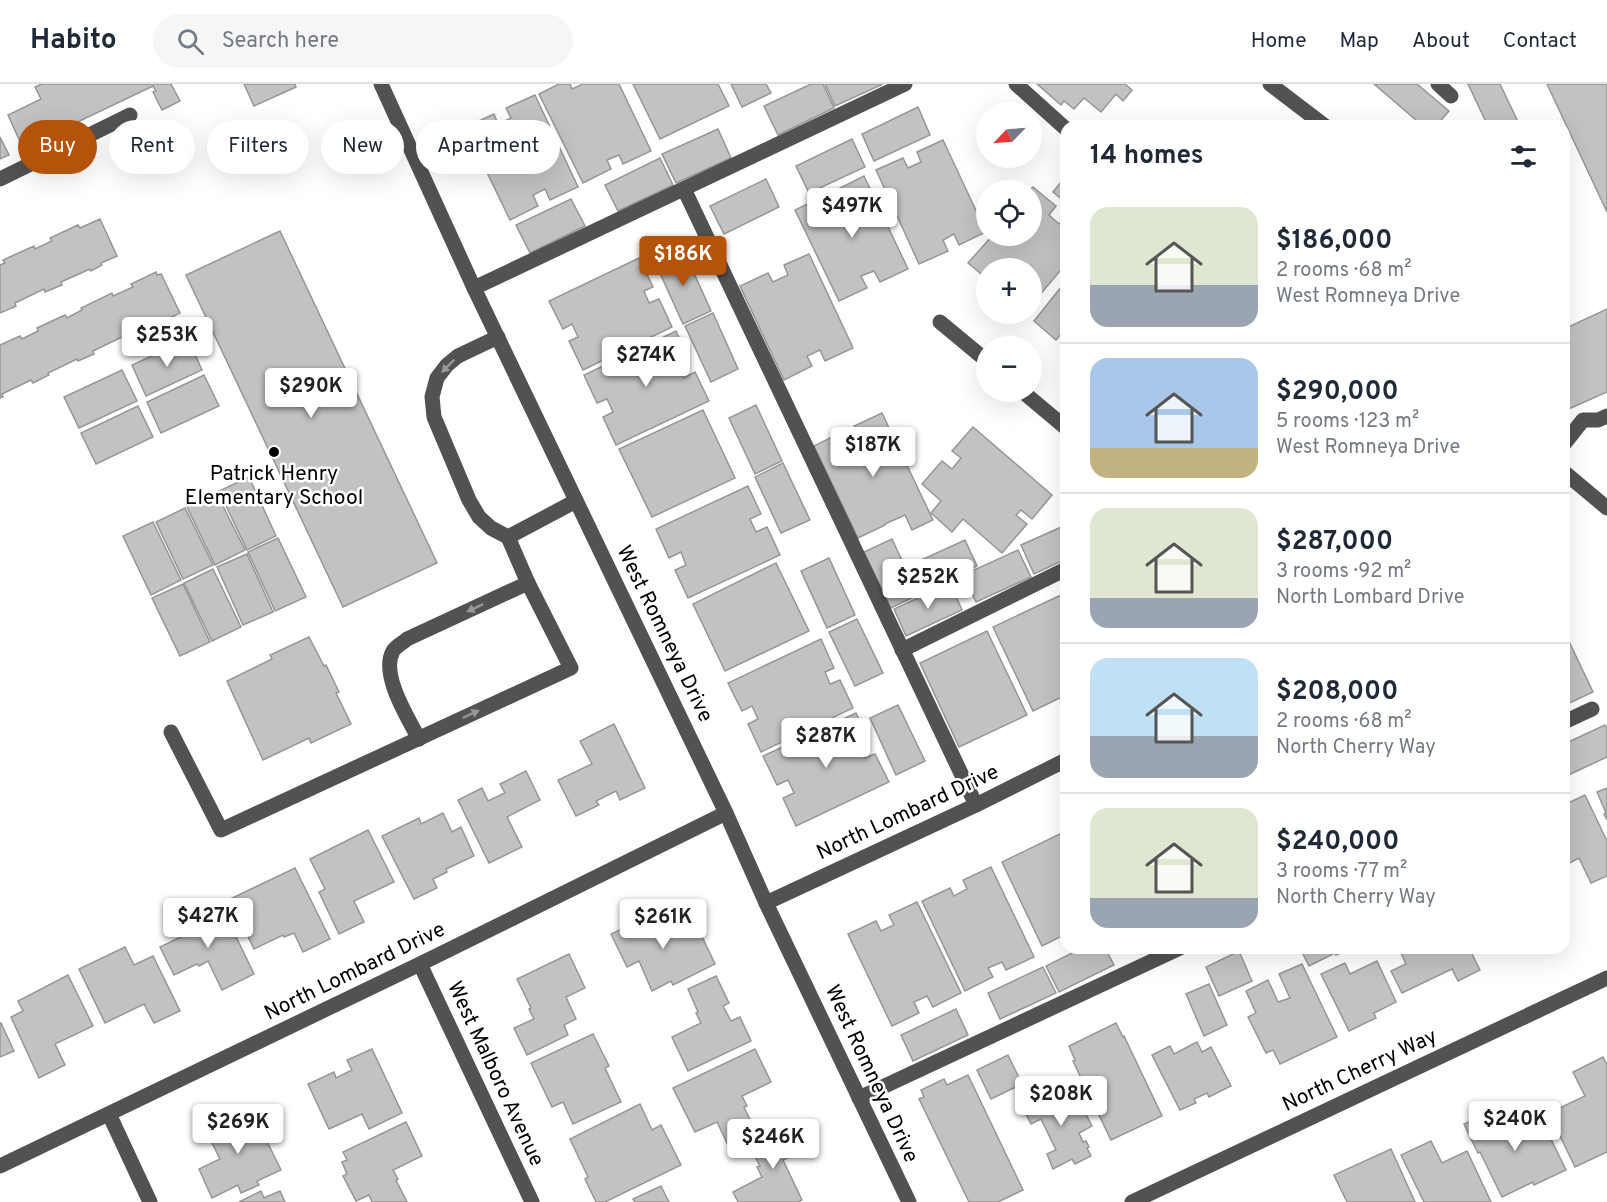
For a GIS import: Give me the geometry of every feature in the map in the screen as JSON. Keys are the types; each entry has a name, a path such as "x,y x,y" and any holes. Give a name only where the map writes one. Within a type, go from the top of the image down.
{"street":[{"path":"474,288 905,84"},
{"path":"1016,84 1060,124"},
{"path":"1270,84 1314,120"},
{"path":"1438,84 1451,96"},
{"name":"West Romneya Drive","path":"384,85 474,288 726,813 766,903 909,1202"},
{"path":"0,179 130,116"},
{"path":"684,189 975,805"},
{"path":"940,322 976,352"},
{"path":"171,732 221,830 571,668 528,583 508,537 485,523 469,500 434,417 432,397 437,378 447,365 458,356 498,337"},
{"path":"1035,402 1060,423"},
{"path":"1570,436 1583,420 1598,420 1607,416"},
{"path":"1570,477 1607,508"},
{"path":"508,537 576,501"},
{"path":"902,650 1060,572"},
{"path":"418,739 390,677 389,663 393,650 407,639 528,583"},
{"path":"1570,719 1592,709"},
{"name":"North Lombard Drive","path":"766,903 1060,763"},
{"name":"North Lombard Drive","path":"0,1166 420,964 726,813"},
{"path":"859,1098 1167,954"},
{"name":"West Malboro Avenue","path":"420,964 532,1202"},
{"name":"North Cherry Way","path":"1132,1202 1607,978"},
{"path":"109,1114 150,1202"}],"building":[{"path":"42,84 171,84 180,101 162,110 153,92 156,91 153,86 82,120 18,120 18,137 8,115 41,99 35,87"},
{"path":"244,84 295,84 296,87 254,106"},
{"path":"559,84 570,84 572,89 583,84 619,84 651,151 623,164 619,155 607,160 611,169 583,183 560,136 560,120 552,120 539,94"},
{"path":"633,84 718,84 729,106 660,139"},
{"path":"731,84 766,84 771,93 742,107"},
{"path":"811,84 823,84 834,108 778,135 764,106"},
{"path":"825,84 883,84 835,106"},
{"path":"1037,84 1125,84 1132,90 1123,101 1116,94 1101,112 1084,98 1074,109 1064,101 1061,105"},
{"path":"1374,84 1417,84 1449,111 1441,120 1416,120"},
{"path":"1468,84 1500,84 1517,120 1485,120"},
{"path":"1547,84 1607,84 1607,212 1570,133 1570,120 1564,120"},
{"path":"535,95 547,120 507,120 511,118 506,108"},
{"path":"918,107 930,135 874,161 862,134"},
{"path":"494,114 496,120 481,120"},
{"path":"718,129 731,158 676,183 662,154"},
{"path":"0,137 9,155 0,159"},
{"path":"852,139 865,167 809,193 796,166"},
{"path":"943,140 976,211 976,237 959,245 954,234 943,240 948,251 919,264 876,170 903,158 908,168 921,162 917,152"},
{"path":"560,148 578,187 550,200 545,189 533,195 538,206 510,220 488,174 560,174"},
{"path":"660,158 673,185 618,211 605,185"},
{"path":"864,176 908,269 880,282 874,271 861,276 867,288 839,301 795,210 824,196 828,207 841,201 836,190"},
{"path":"766,179 779,207 724,234 710,206"},
{"path":"1060,183 1060,198 1053,192"},
{"path":"1042,194 1056,206 1049,215 1060,223 1060,271 1042,292 1042,258 976,258 976,270 968,263 983,246 1042,246"},
{"path":"571,199 585,226 530,253 516,225"},
{"path":"100,219 117,256 101,263 102,265 91,271 90,269 61,282 62,285 45,292 44,289 15,303 16,306 0,313 0,265 5,263 3,260 34,246 35,249 52,241 50,238 78,225 80,228"},
{"path":"280,231 437,563 343,607 186,275"},
{"path":"683,249 711,311 683,324 655,262"},
{"path":"809,254 853,348 825,361 820,350 807,356 812,366 784,380 740,286 768,273 773,282 788,275 784,265"},
{"path":"639,258 653,287 644,291 649,303 659,299 672,327 583,370 569,341 578,337 572,324 563,329 549,301"},
{"path":"156,272 157,275 161,274 180,313 138,330 139,333 124,340 122,337 93,351 94,354 78,361 77,359 33,383 31,380 2,394 3,397 0,398 0,345 20,336 22,339 38,331 37,328 65,315 67,318 82,310 81,308 112,293 113,296 133,287 131,284"},
{"path":"1060,288 1060,335 1056,340 1037,324 1042,324 1042,311"},
{"path":"1607,309 1607,392 1570,408 1570,326"},
{"path":"713,313 738,369 711,382 685,326"},
{"path":"676,331 689,360 678,365 684,378 695,372 709,401 616,445 603,417 613,412 607,399 597,403 584,375"},
{"path":"188,339 202,370 146,396 132,365"},
{"path":"122,370 137,401 79,428 64,397"},
{"path":"204,375 219,406 161,433 147,402"},
{"path":"756,405 782,461 755,474 729,418"},
{"path":"138,406 153,437 96,464 81,433"},
{"path":"703,410 735,478 652,517 619,449"},
{"path":"882,413 933,520 912,530 905,515 858,538 814,446 842,432 847,443 859,437 854,426"},
{"path":"973,427 1052,495 1032,519 1021,510 1016,515 1027,524 1002,553 963,519 952,532 931,513 941,501 922,484 942,461 952,469 961,458 952,451"},
{"path":"783,463 810,520 781,533 755,477"},
{"path":"249,477 276,536 247,550 219,491"},
{"path":"748,486 761,514 750,519 756,532 767,527 780,555 688,598 675,570 686,565 681,552 669,558 656,529"},
{"path":"216,492 245,550 215,565 187,507"},
{"path":"185,508 213,565 183,579 156,522"},
{"path":"153,522 181,580 151,595 123,536"},
{"path":"1060,528 1060,562 1034,574 1021,545"},
{"path":"278,538 306,597 275,611 248,552"},
{"path":"892,539 918,595 891,608 864,552"},
{"path":"965,540 977,566 920,593 908,566"},
{"path":"1018,550 1031,577 976,602 963,575"},
{"path":"247,554 273,612 243,625 217,567"},
{"path":"829,558 855,615 827,628 801,571"},
{"path":"776,563 809,631 725,671 693,604"},
{"path":"213,569 241,627 212,641 184,583"},
{"path":"950,583 962,610 906,636 894,609"},
{"path":"183,584 210,642 180,656 152,598"},
{"path":"1060,595 1060,698 1033,711 993,627"},
{"path":"857,619 883,673 855,686 829,632"},
{"path":"987,631 1027,715 959,747 920,663"},
{"path":"309,637 324,666 326,665 351,724 311,743 309,738 263,760 227,681 272,659 270,655"},
{"path":"821,639 834,668 825,672 830,684 840,680 853,708 761,752 748,724 758,719 752,706 742,711 728,683"},
{"path":"1570,644 1593,692 1570,703"},
{"path":"898,705 925,761 896,775 870,718"},
{"path":"856,713 869,741 859,746 865,758 875,754 889,782 796,826 783,798 794,793 788,780 777,785 763,756"},
{"path":"614,724 645,788 620,800 616,791 596,801 599,805 576,816 558,780 592,764 580,741"},
{"path":"1605,725 1607,757 1570,774 1570,741"},
{"path":"526,771 540,800 507,817 522,847 489,863 458,800 482,788 488,801 505,793 500,784"},
{"path":"1607,788 1607,820 1597,792"},
{"path":"1585,795 1607,841 1607,876 1591,883 1579,858 1570,863 1570,802"},
{"path":"443,813 452,832 461,827 474,856 446,869 447,872 433,879 437,888 414,899 382,836 419,818 421,824"},
{"path":"368,830 394,882 354,901 364,922 339,934 319,892 325,889 310,859"},
{"path":"1060,834 1060,937 1042,946 1002,862"},
{"path":"991,867 1034,957 1006,970 1002,962 988,968 993,977 965,991 922,901 950,888 954,896 967,889 963,880"},
{"path":"295,868 330,939 303,952 294,933 284,937 283,935 254,949 230,899"},
{"path":"917,902 961,993 933,1007 927,996 914,1002 919,1013 892,1026 848,934 876,921 881,931 894,925 889,915"},
{"path":"199,909 205,921 224,912 254,974 222,990 208,961 174,975 160,947 183,936 175,921"},
{"path":"663,909 676,936 697,926 715,964 673,985 671,981 652,991 639,961 627,967 611,934"},
{"path":"125,947 134,965 153,956 180,1011 154,1023 144,1004 105,1023 79,969"},
{"path":"569,954 585,988 566,997 576,1019 564,1025 568,1035 527,1055 514,1028 534,1019 517,979"},
{"path":"1070,954 1108,954 1114,965 1059,992 1046,966"},
{"path":"1233,954 1240,954 1252,981 1219,996 1206,967"},
{"path":"1303,954 1333,954 1309,966"},
{"path":"1401,954 1472,954 1480,970 1458,981 1452,969 1402,993 1391,971 1406,964"},
{"path":"1377,961 1396,1002 1374,1013 1376,1018 1349,1031 1321,974 1345,963 1350,974"},
{"path":"1302,964 1337,1037 1280,1064 1273,1050 1266,1053 1248,1017 1256,1013 1246,991 1268,980 1278,1002 1290,998 1279,974"},
{"path":"1043,967 1056,993 1000,1019 988,993"},
{"path":"68,975 93,1026 55,1044 65,1065 39,1078 11,1017 23,1011 18,1001"},
{"path":"716,976 729,1003 723,1006 731,1021 740,1017 751,1041 688,1071 672,1037 701,1023 688,989"},
{"path":"1209,984 1227,1025 1204,1036 1186,994"},
{"path":"956,1009 968,1035 913,1061 901,1035"},
{"path":"0,1023 14,1051 0,1057"},
{"path":"1116,1023 1162,1116 1111,1140 1073,1061 1075,1060 1069,1046"},
{"path":"593,1034 609,1066 605,1068 621,1102 573,1124 563,1102 552,1107 531,1063"},
{"path":"1197,1042 1202,1052 1211,1047 1231,1086 1209,1097 1207,1093 1194,1099 1196,1103 1180,1110 1152,1055 1170,1046 1174,1054"},
{"path":"372,1049 402,1113 369,1129 362,1114 329,1129 308,1084 334,1072 336,1078 352,1070 347,1060"},
{"path":"755,1049 771,1082 742,1096 747,1106 744,1107 755,1130 727,1143 717,1122 695,1132 673,1088"},
{"path":"1008,1055 1022,1084 991,1099 977,1070"},
{"path":"1603,1057 1607,1065 1607,1152 1575,1167 1549,1113 1585,1096 1573,1072"},
{"path":"968,1075 1023,1190 998,1202 969,1202 919,1099 924,1097 921,1090 944,1079 947,1085"},
{"path":"1058,1088 1069,1114 1082,1107 1092,1126 1079,1133 1083,1142 1086,1141 1091,1156 1075,1164 1072,1159 1053,1169 1047,1154 1056,1150 1041,1119 1031,1124 1022,1106"},
{"path":"640,1104 652,1130 661,1125 681,1165 605,1202 596,1202 585,1179 588,1177 570,1139"},
{"path":"250,1107 281,1170 257,1181 259,1185 241,1193 238,1185 212,1198 199,1169 220,1159 205,1129"},
{"path":"1493,1110 1504,1134 1540,1117 1566,1170 1502,1197 1464,1124"},
{"path":"406,1122 422,1156 393,1170 407,1202 372,1202 369,1195 356,1201 343,1176 347,1174 342,1162 347,1160 343,1152"},
{"path":"790,1125 803,1151 783,1160 802,1200 798,1202 738,1202 733,1192 762,1177 757,1167 760,1166 749,1145"},
{"path":"1431,1141 1442,1163 1467,1151 1491,1202 1424,1202 1401,1155"},
{"path":"1391,1149 1415,1202 1347,1202 1334,1175"},
{"path":"661,1186 669,1202 635,1202 633,1199"},
{"path":"261,1191 264,1198 280,1191 285,1202 239,1202"}],"place":[{"name":"Patrick Henry Elementary School","path":"274,452"}]}
